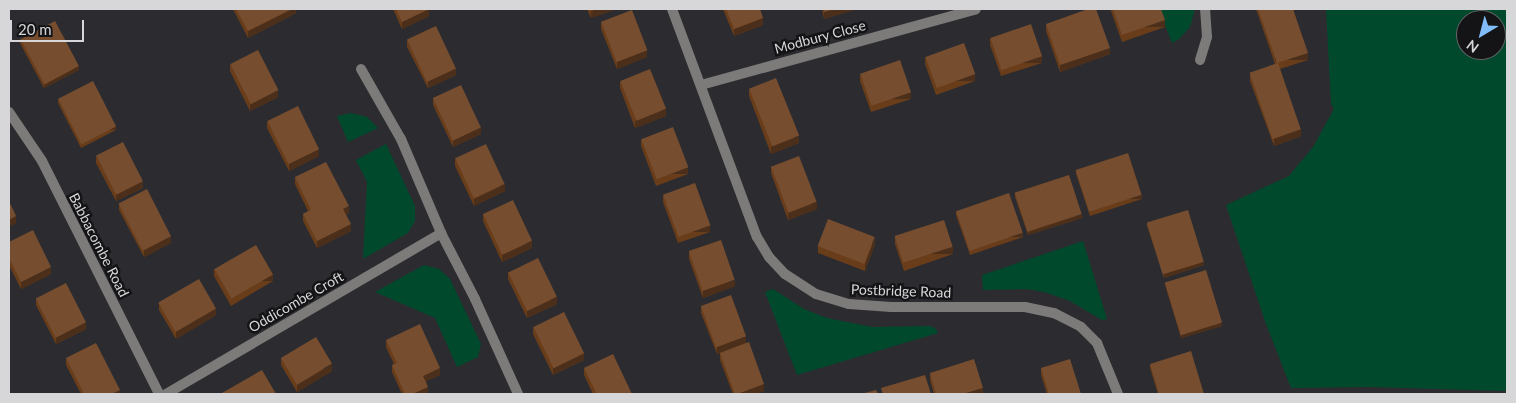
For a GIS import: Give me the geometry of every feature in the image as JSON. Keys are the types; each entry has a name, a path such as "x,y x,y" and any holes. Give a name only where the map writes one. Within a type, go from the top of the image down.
{"street":[{"name":"Postbridge Road","path":"672,9 757,237 769,257 785,274 816,294 849,304 875,306 1025,307 1054,313 1081,327 1097,343 1107,363 1118,394"},
{"name":"Modbury Close","path":"701,85 976,9"},
{"path":"1200,60 1207,37 1205,9"},
{"path":"361,69 401,139 441,233 476,299 518,394"},
{"name":"Babbacombe Road","path":"9,112 42,161 160,394"},
{"name":"Oddicombe Croft","path":"166,394 441,233"}],"green space":[{"path":"1159,9 1195,9 1190,27 1179,39 1172,43"},
{"path":"1326,9 1507,9 1507,391 1368,387 1291,388 1266,324 1226,205 1289,176 1313,147 1334,109 1331,104"},
{"path":"351,113 367,117 378,128 348,142 337,116"},
{"path":"386,144 415,206 415,221 408,233 363,259 367,182 356,160"},
{"path":"1083,241 1107,319 1102,320 1070,301 1044,292 1026,289 983,290 982,275"},
{"path":"424,265 439,269 450,279 481,344 478,357 457,367 435,318 375,292"},
{"path":"773,289 804,309 827,318 872,327 929,326 935,328 938,333 797,375 765,292"}],"building":[{"path":"236,9 292,9 248,31"},
{"path":"396,9 429,9 402,22"},
{"path":"726,9 760,9 763,18 734,29"},
{"path":"824,9 835,9 824,12"},
{"path":"1088,9 1096,9 1110,48 1060,65 1046,24"},
{"path":"1113,9 1161,9 1165,20 1122,35"},
{"path":"1258,9 1293,9 1308,53 1277,63"},
{"path":"632,10 647,50 617,62 601,22"},
{"path":"55,21 79,66 45,84 21,39"},
{"path":"1031,24 1042,56 1001,70 990,38"},
{"path":"436,26 456,69 427,82 407,40"},
{"path":"964,43 975,74 937,88 925,57"},
{"path":"258,50 278,90 251,104 230,64"},
{"path":"900,60 911,92 871,106 860,74"},
{"path":"1278,63 1301,129 1272,139 1250,73"},
{"path":"650,69 666,109 636,121 620,81"},
{"path":"776,78 799,135 772,146 749,89"},
{"path":"93,81 116,126 81,144 58,99"},
{"path":"461,85 481,128 453,141 433,98"},
{"path":"298,106 319,149 288,164 267,121"},
{"path":"673,127 688,167 657,179 641,139"},
{"path":"123,142 143,181 116,195 96,156"},
{"path":"486,144 505,184 474,198 455,158"},
{"path":"1128,153 1142,195 1089,212 1076,170"},
{"path":"799,156 817,202 789,212 771,167"},
{"path":"326,162 349,206 343,209 351,224 317,241 303,214 311,210 295,177"},
{"path":"1069,175 1082,214 1027,232 1015,193"},
{"path":"695,183 710,225 678,237 663,195"},
{"path":"147,189 171,236 143,251 118,204"},
{"path":"1009,193 1023,233 970,251 956,211"},
{"path":"513,200 532,241 502,255 483,214"},
{"path":"9,201 16,216 9,220"},
{"path":"1188,210 1204,262 1163,274 1147,223"},
{"path":"828,219 875,237 864,264 818,246"},
{"path":"944,220 953,247 903,263 895,236"},
{"path":"33,230 51,267 21,282 9,258 9,242"},
{"path":"721,240 735,280 703,291 689,251"},
{"path":"256,245 273,274 231,298 214,269"},
{"path":"538,258 557,297 527,311 508,272"},
{"path":"1206,270 1222,323 1181,335 1165,283"},
{"path":"199,279 216,308 175,332 158,302"},
{"path":"66,283 86,322 56,338 36,298"},
{"path":"731,295 746,336 716,347 701,306"},
{"path":"564,312 584,353 554,368 533,327"},
{"path":"420,324 440,368 423,376 428,387 412,394 405,394 392,365 397,363 386,340"},
{"path":"316,337 332,364 297,385 281,358"},
{"path":"749,342 764,384 735,394 720,353"},
{"path":"96,343 120,390 111,394 84,394 66,358"},
{"path":"1191,351 1204,394 1159,394 1150,364"},
{"path":"613,354 632,394 597,394 584,368"},
{"path":"974,359 983,388 962,394 936,394 930,373"},
{"path":"1070,359 1081,394 1049,394 1041,368"},
{"path":"262,370 276,394 222,393"},
{"path":"925,375 931,394 883,394 881,388"},
{"path":"876,390 878,394 861,394"}]}
